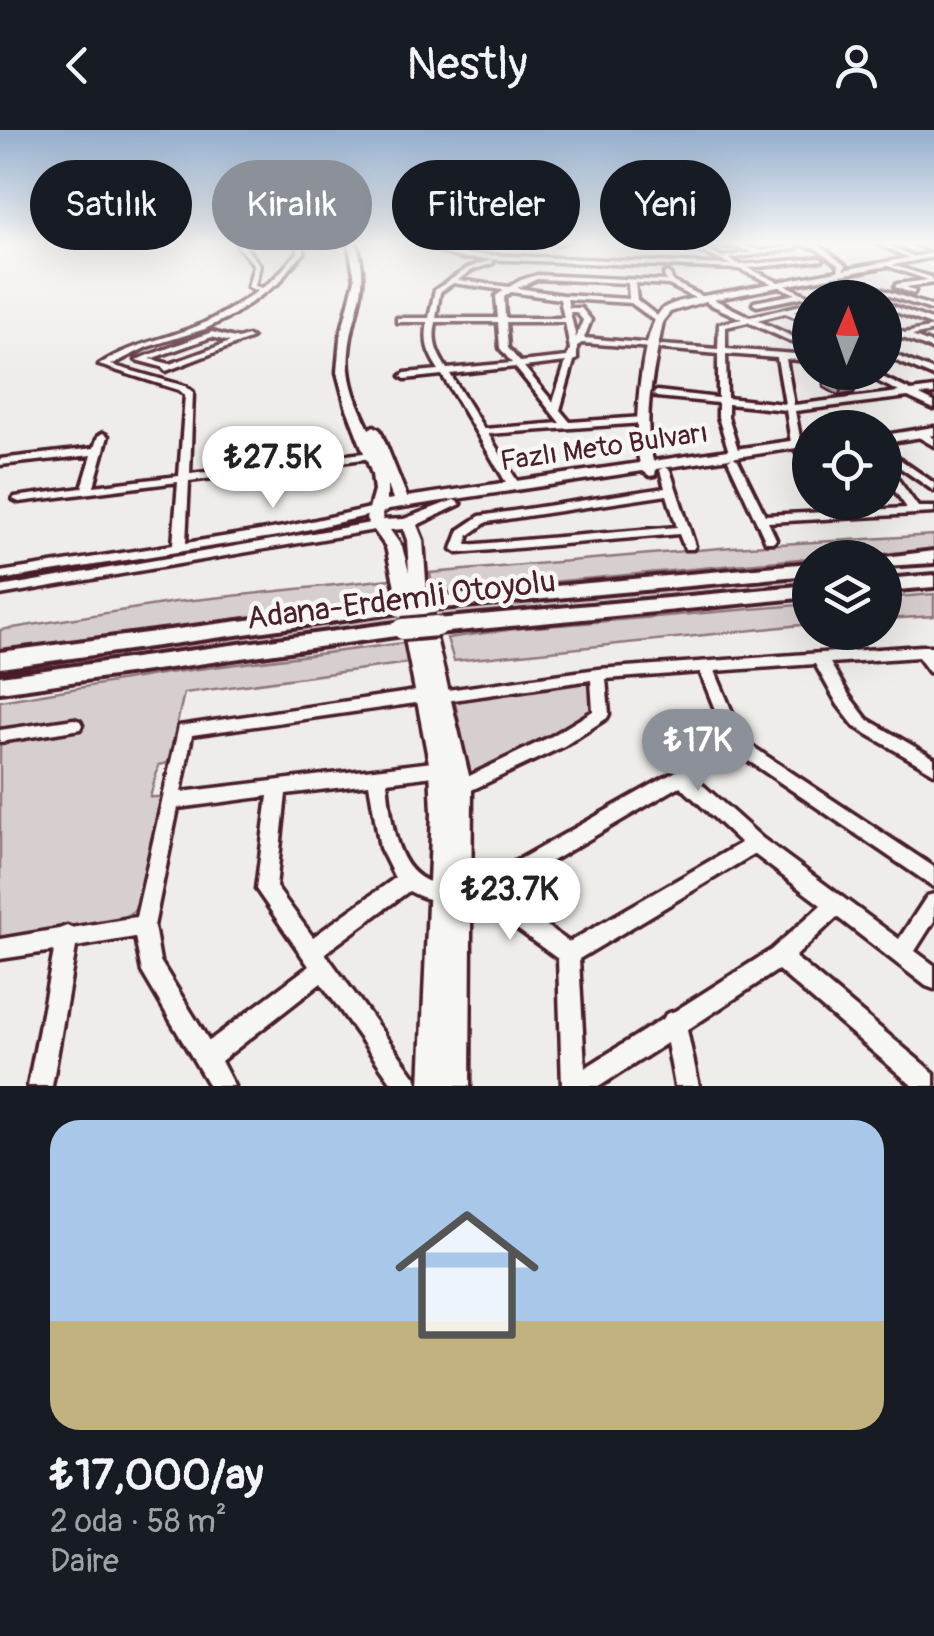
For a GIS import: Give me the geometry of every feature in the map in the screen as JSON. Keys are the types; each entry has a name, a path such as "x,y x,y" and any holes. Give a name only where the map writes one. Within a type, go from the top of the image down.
{"highway":[{"path":"902,569 934,560"},
{"name":"Adana-Erdemli Otoyolu","path":"0,660 792,571"},
{"path":"902,589 934,584"},
{"name":"Adana-Erdemli Otoyolu","path":"0,684 417,616 792,592"}],"main road":[{"path":"361,287 342,368 372,455 382,495 379,515 417,616"},
{"path":"369,287 351,362 352,375 408,513 417,616 462,894 435,1086"},
{"path":"655,467 658,321 667,310 782,287"},
{"path":"655,467 643,420 658,347 669,315 707,300"},
{"path":"902,431 929,430"},
{"path":"902,436 929,430"},
{"name":"Fazlı Meto Bulvarı","path":"408,513 513,484 792,448"},
{"name":"Fazlı Meto Bulvarı","path":"432,505 655,467"},
{"path":"379,515 408,513 432,505"},
{"path":"379,515 408,513 424,521 432,505"},
{"path":"431,696 460,788 462,894 455,1086"}],"street":[{"path":"252,287 260,290"},
{"path":"178,549 190,394 103,365 144,345 202,327 268,287"},
{"path":"445,287 437,292 429,338 441,372 513,484"},
{"path":"489,287 633,301 658,321"},
{"path":"516,287 500,296 504,348 568,425"},
{"path":"632,287 633,301"},
{"path":"678,287 792,340"},
{"path":"782,287 792,292"},
{"path":"899,287 934,300"},
{"path":"563,297 575,347"},
{"path":"902,298 934,310"},
{"path":"757,304 792,301"},
{"path":"770,538 725,433 722,326 792,306"},
{"path":"400,320 501,320 565,315 578,310 587,320 554,410"},
{"path":"784,310 792,313"},
{"path":"902,312 934,326"},
{"path":"904,336 934,326"},
{"path":"170,366 140,360 212,334 236,341"},
{"path":"904,336 934,348"},
{"path":"148,378 248,338"},
{"path":"405,376 518,364 575,347 658,347 792,357"},
{"path":"781,356 792,415"},
{"path":"902,360 934,374"},
{"path":"902,389 934,406"},
{"path":"656,394 789,407 934,391"},
{"path":"480,432 643,420"},
{"path":"929,430 934,443"},
{"path":"87,490 102,436"},
{"path":"0,462 98,452"},
{"path":"20,499 372,455"},
{"path":"902,464 934,488"},
{"path":"655,467 671,491 689,546"},
{"path":"671,491 484,519 463,533 458,548 682,530"},
{"path":"902,492 916,511"},
{"path":"902,511 934,510"},
{"path":"762,518 792,514"},
{"path":"0,591 350,530 379,515"},
{"path":"0,576 379,515"},
{"path":"350,530 391,542"},
{"path":"222,1086 150,964 144,926 184,730 598,674 927,651 934,668"},
{"path":"820,658 844,702 861,723 934,766"},
{"path":"705,666 737,746 934,878"},
{"path":"460,788 558,740 601,714 598,674"},
{"path":"0,736 74,725"},
{"path":"462,894 737,746"},
{"path":"172,801 441,768"},
{"path":"377,774 384,843 407,880 424,893 462,894 568,954"},
{"path":"680,776 756,844 934,978"},
{"path":"278,788 266,889 408,1086"},
{"path":"568,954 756,844"},
{"path":"207,1057 407,880"},
{"path":"901,954 934,903"},
{"path":"568,954 576,1086 779,957 836,906"},
{"path":"0,949 144,926"},
{"path":"40,1086 67,936"},
{"path":"779,957 930,1086"},
{"path":"674,1022 687,1086"}],"shaded area":[{"path":"934,535 934,553 902,554 902,540 850,540"},
{"path":"792,543 792,560 433,593 430,573"},
{"path":"400,578 402,597 0,650 0,630 175,602"},
{"path":"792,579 792,584 434,617 433,611"},
{"path":"934,594 934,616 902,618 902,597"},
{"path":"792,606 792,626 454,661 447,638"},
{"path":"401,614 402,621 0,675 0,669"},
{"path":"412,642 416,662 184,693 168,763 159,765 150,797 161,797 139,907 122,919 0,941 0,701 167,673"},
{"path":"595,679 595,704 579,723 469,774 455,702"}]}
